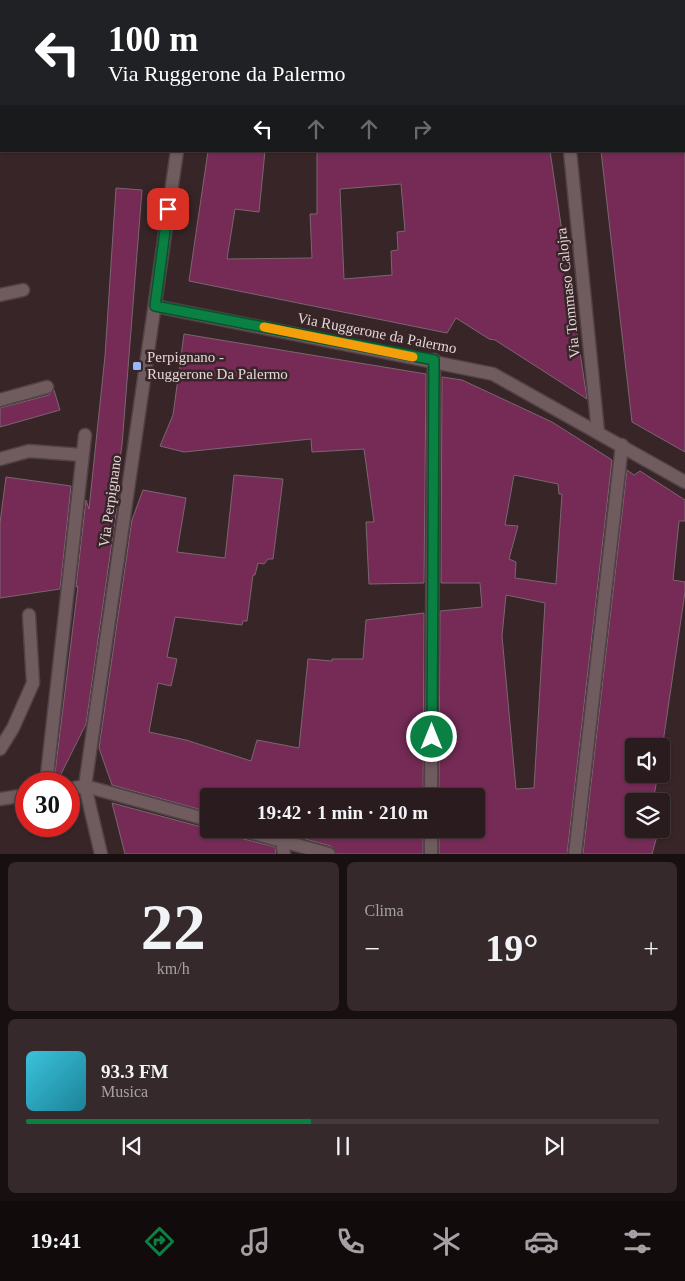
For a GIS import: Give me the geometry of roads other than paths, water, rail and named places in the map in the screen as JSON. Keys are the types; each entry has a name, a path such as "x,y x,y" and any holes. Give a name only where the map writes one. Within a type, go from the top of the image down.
{"street":[{"name":"Via Perpignano","path":"101,854 85,786 176,152"},
{"name":"Via Tommaso Calojra","path":"570,152 598,432"},
{"path":"0,295 24,290"},
{"name":"Via Ruggerone da Palermo","path":"155,306 434,360 493,374 685,482"},
{"path":"431,788 434,360"},
{"path":"0,400 47,388"},
{"path":"47,772 85,435"},
{"path":"575,854 622,445"},
{"path":"0,459 29,451 82,456"},
{"path":"0,748 13,728 33,683 29,615"},
{"path":"80,787 85,786 200,818"},
{"path":"0,799 15,797"},
{"path":"261,838 283,847 329,854"},
{"path":"431,838 431,854"}],"place":[{"name":"Perpignano - Ruggerone Da Palermo","path":"137,366"}]}
